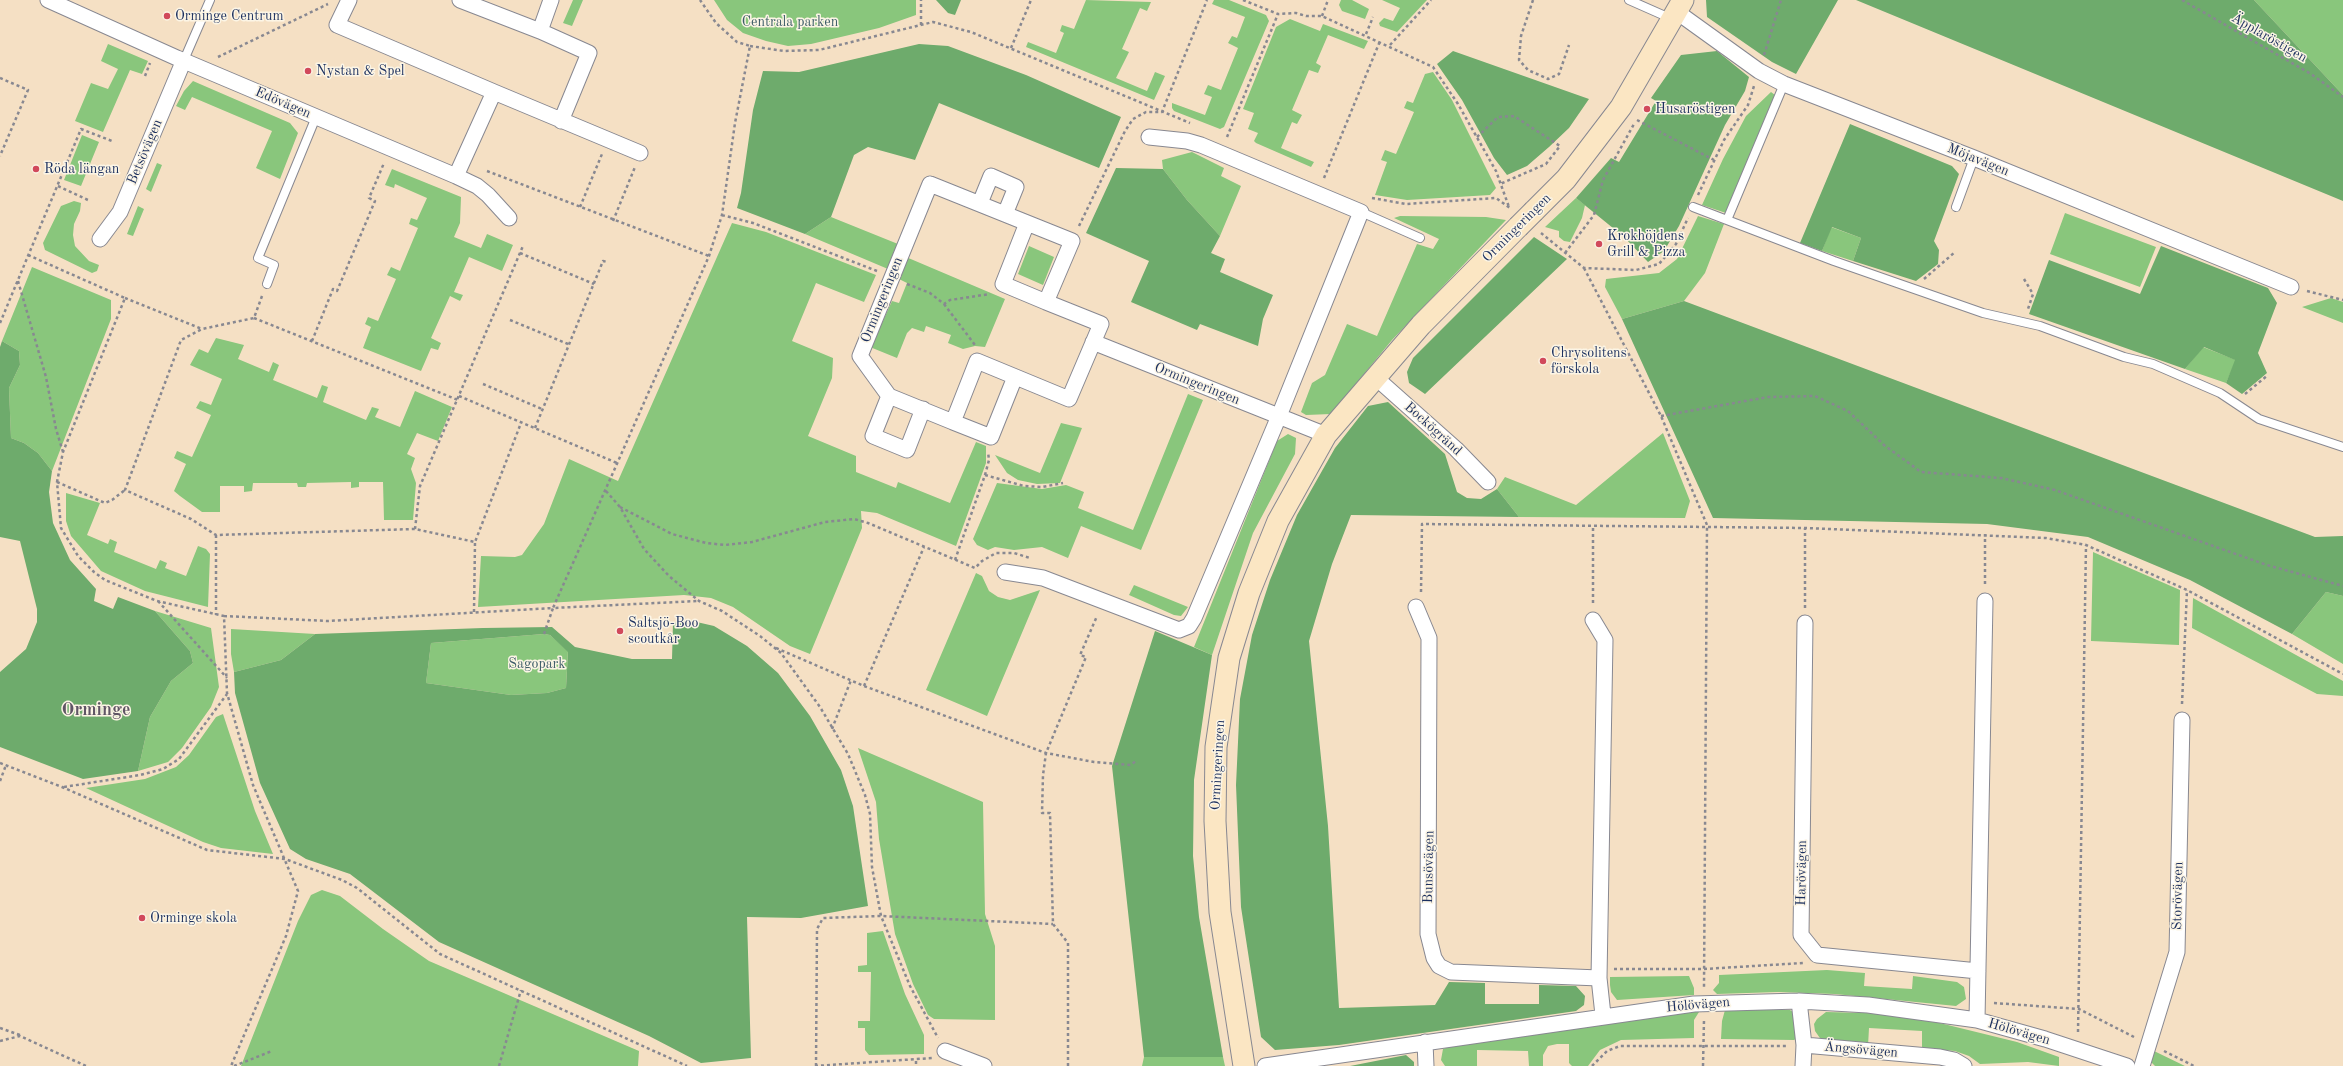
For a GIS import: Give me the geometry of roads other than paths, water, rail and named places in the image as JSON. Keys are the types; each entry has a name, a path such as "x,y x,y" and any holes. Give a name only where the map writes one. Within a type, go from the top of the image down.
{"street":[{"name":"Edövägen","path":"48,0 316,117 456,176 488,195 509,218"},
{"path":"348,0 337,26 640,153"},
{"path":"460,0 540,31 589,53 561,121"},
{"path":"540,31 552,0"},
{"name":"Möjavägen","path":"1678,10 1759,71 1784,84 1974,158 2291,287"},
{"name":"Ormingeringen","path":"1244,1066 1224,940 1216,868 1216,747 1229,658 1249,593 1278,520 1326,435 1421,325 1566,179 1621,107 1678,10"},
{"name":"Betsövägen","path":"100,239 120,212 184,60"},
{"path":"456,176 494,92"},
{"path":"1005,572 1043,578 1179,630 1189,626 1194,618 1279,416 1361,212 1201,145 1186,141 1149,137"},
{"path":"980,203 991,176 1016,187 1005,214"},
{"name":"Ormingeringen","path":"889,396 860,356 890,277 930,184 1072,241 1046,302"},
{"path":"953,422 977,361 1069,399 1101,324 1003,284 1028,223"},
{"name":"Ormingeringen","path":"1093,342 1326,435"},
{"path":"923,409 907,450 873,436 889,396 923,409 953,422 991,436 1015,377"},
{"name":"Bockögränd","path":"1375,377 1456,449 1488,482"},
{"path":"1977,1020 1985,601"},
{"name":"Bunsövägen","path":"1416,607 1429,638 1428,934 1434,958 1439,966 1452,972 1599,973"},
{"path":"1593,620 1605,640 1599,973 1603,1015"},
{"name":"Harövägen","path":"1804,623 1801,935 1818,955 1978,971"},
{"name":"Storövägen","path":"2142,1066 2177,952 2182,720"},
{"name":"Hölövägen","path":"1265,1066 1603,1015 1694,1004 1799,1001 1868,1005 1977,1020 2127,1066"},
{"name":"Ängsövägen","path":"1799,1001 1804,1045 1803,1066"},
{"path":"1424,1042 1426,1066"},
{"name":"Ängsövägen","path":"1804,1045 1940,1057 1954,1060 1964,1066"},
{"path":"945,1051 984,1066"}],"lane":[{"path":"184,60 210,0"},
{"path":"1629,0 1678,10"},
{"path":"1727,220 1784,84"},
{"path":"267,284 274,265 258,258 316,117"},
{"path":"1956,207 1974,158"},
{"path":"1693,207 1834,261 1983,313 2040,326 2124,357 2152,364 2220,393 2236,402 2259,419 2343,447"},
{"path":"1361,212 1420,238"}],"place":[{"name":"Orminge Centrum","path":"167,16"},
{"name":"Nystan & Spel","path":"308,71"},
{"name":"Husaröstigen","path":"1647,109"},
{"name":"Röda längan","path":"36,169"},
{"name":"Krokhöjdens Grill & Pizza","path":"1599,244"},
{"name":"Chrysolitens förskola","path":"1543,361"},
{"name":"Saltsjö-Boo scoutkår","path":"620,631"},
{"name":"Orminge skola","path":"142,918"}],"district":[{"name":"Orminge","path":"96,710"}],"park label":[{"name":"Centrala parken","path":"790,22"},
{"name":"Sagopark","path":"537,664"}]}
